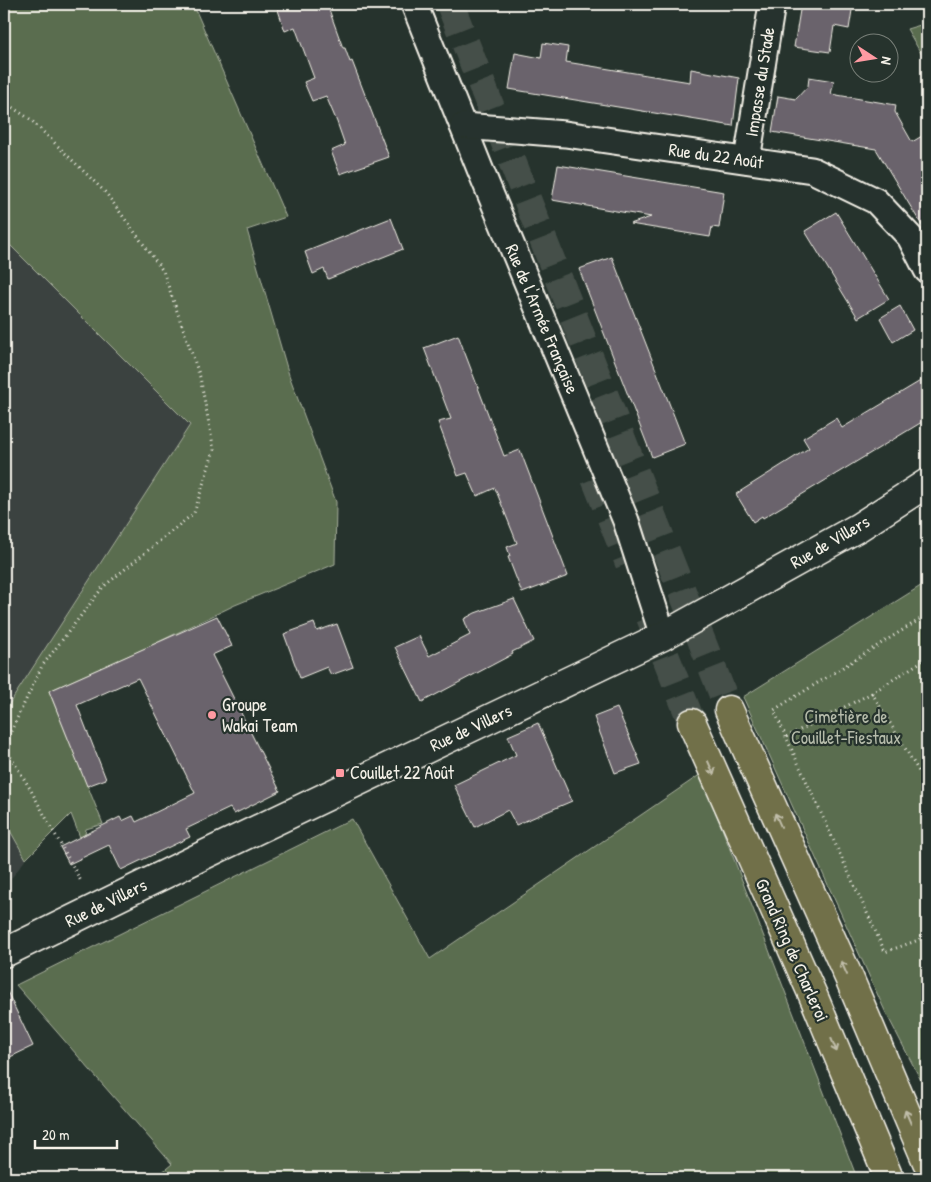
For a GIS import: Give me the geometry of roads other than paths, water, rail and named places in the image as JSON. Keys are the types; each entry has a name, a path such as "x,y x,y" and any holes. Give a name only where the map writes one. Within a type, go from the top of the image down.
{"highway":[{"path":"729,710 850,980 927,1162"},
{"name":"Grand Ring de Charleroi","path":"692,724 815,1000 889,1178"}],"street":[{"name":"Rue de l'Armée Française","path":"414,4 626,521 663,636"},
{"name":"Impasse du Stade","path":"747,160 772,4"},
{"name":"Rue du 22 Août","path":"463,126 565,134 812,170 876,201 910,237 927,270"},
{"name":"Rue de Villers","path":"4,953 663,636 859,527 927,483"}],"tunnel":[{"path":"450,4 729,710"},
{"path":"595,478 629,563"},
{"path":"650,617 692,723"}],"place":[{"name":"Groupe Wakai Team","path":"212,715"},
{"name":"Couillet 22 Août","path":"340,773"}],"park label":[{"name":"Cimetière de Couillet-Fiestaux","path":"846,728"}]}
